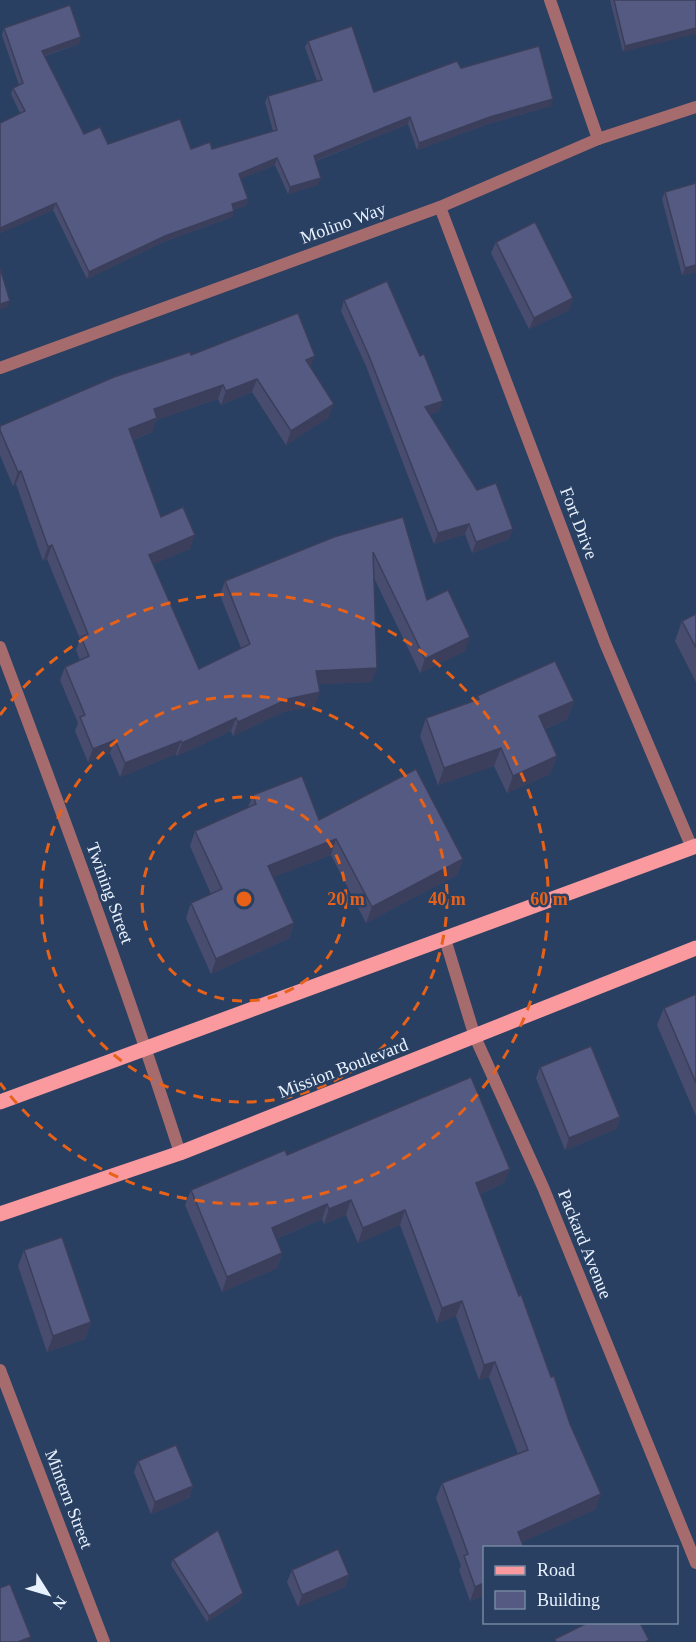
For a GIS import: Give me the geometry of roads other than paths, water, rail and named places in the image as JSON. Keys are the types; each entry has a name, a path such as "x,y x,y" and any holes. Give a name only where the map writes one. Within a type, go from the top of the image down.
{"main road":[{"path":"0,1102 694,847"},
{"name":"Mission Boulevard","path":"0,1214 180,1153 696,948"}],"street":[{"path":"550,0 598,139"},
{"name":"Molino Way","path":"0,368 440,207 598,139 696,107"},
{"name":"Fort Drive","path":"440,207 605,643 694,847"},
{"name":"Twining Street","path":"0,647 146,1048 180,1153"},
{"name":"Packard Avenue","path":"445,939 475,1037 543,1187 696,1563"},
{"name":"Mintern Street","path":"0,1370 104,1642"}]}
